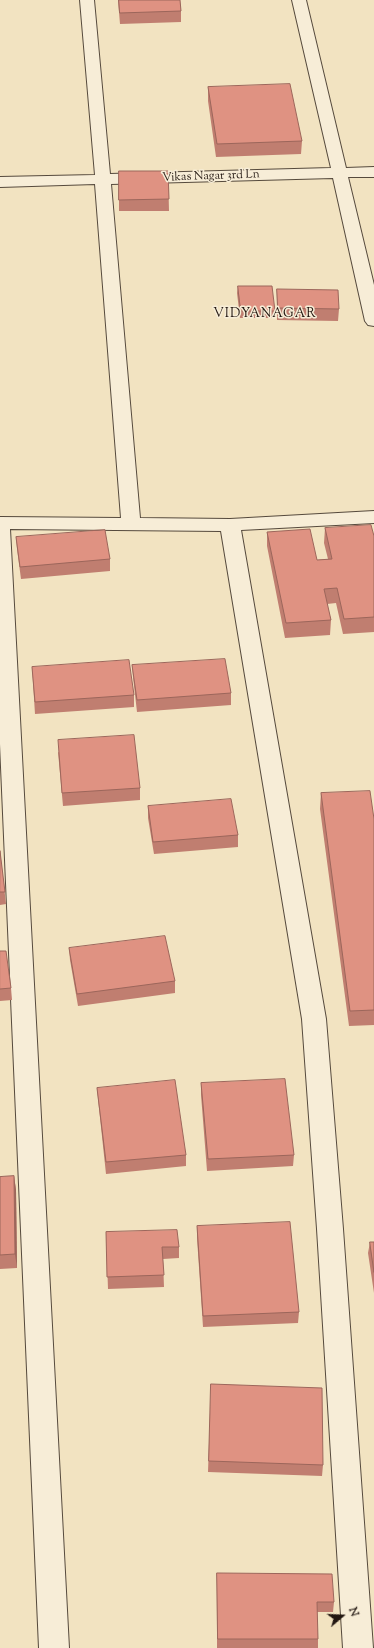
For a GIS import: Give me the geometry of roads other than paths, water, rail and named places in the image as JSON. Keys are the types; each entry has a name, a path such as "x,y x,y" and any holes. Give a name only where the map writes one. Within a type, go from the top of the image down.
{"street":[{"path":"86,0 103,180 131,524"},
{"path":"299,0 374,321"},
{"name":"Vikas Nagar 3rd Ln","path":"0,182 374,172"},
{"path":"54,1648 0,523 230,525 374,517"},
{"path":"230,525 314,1019 358,1648"}],"district":[{"name":"VIDYANAGAR","path":"265,315"}]}
